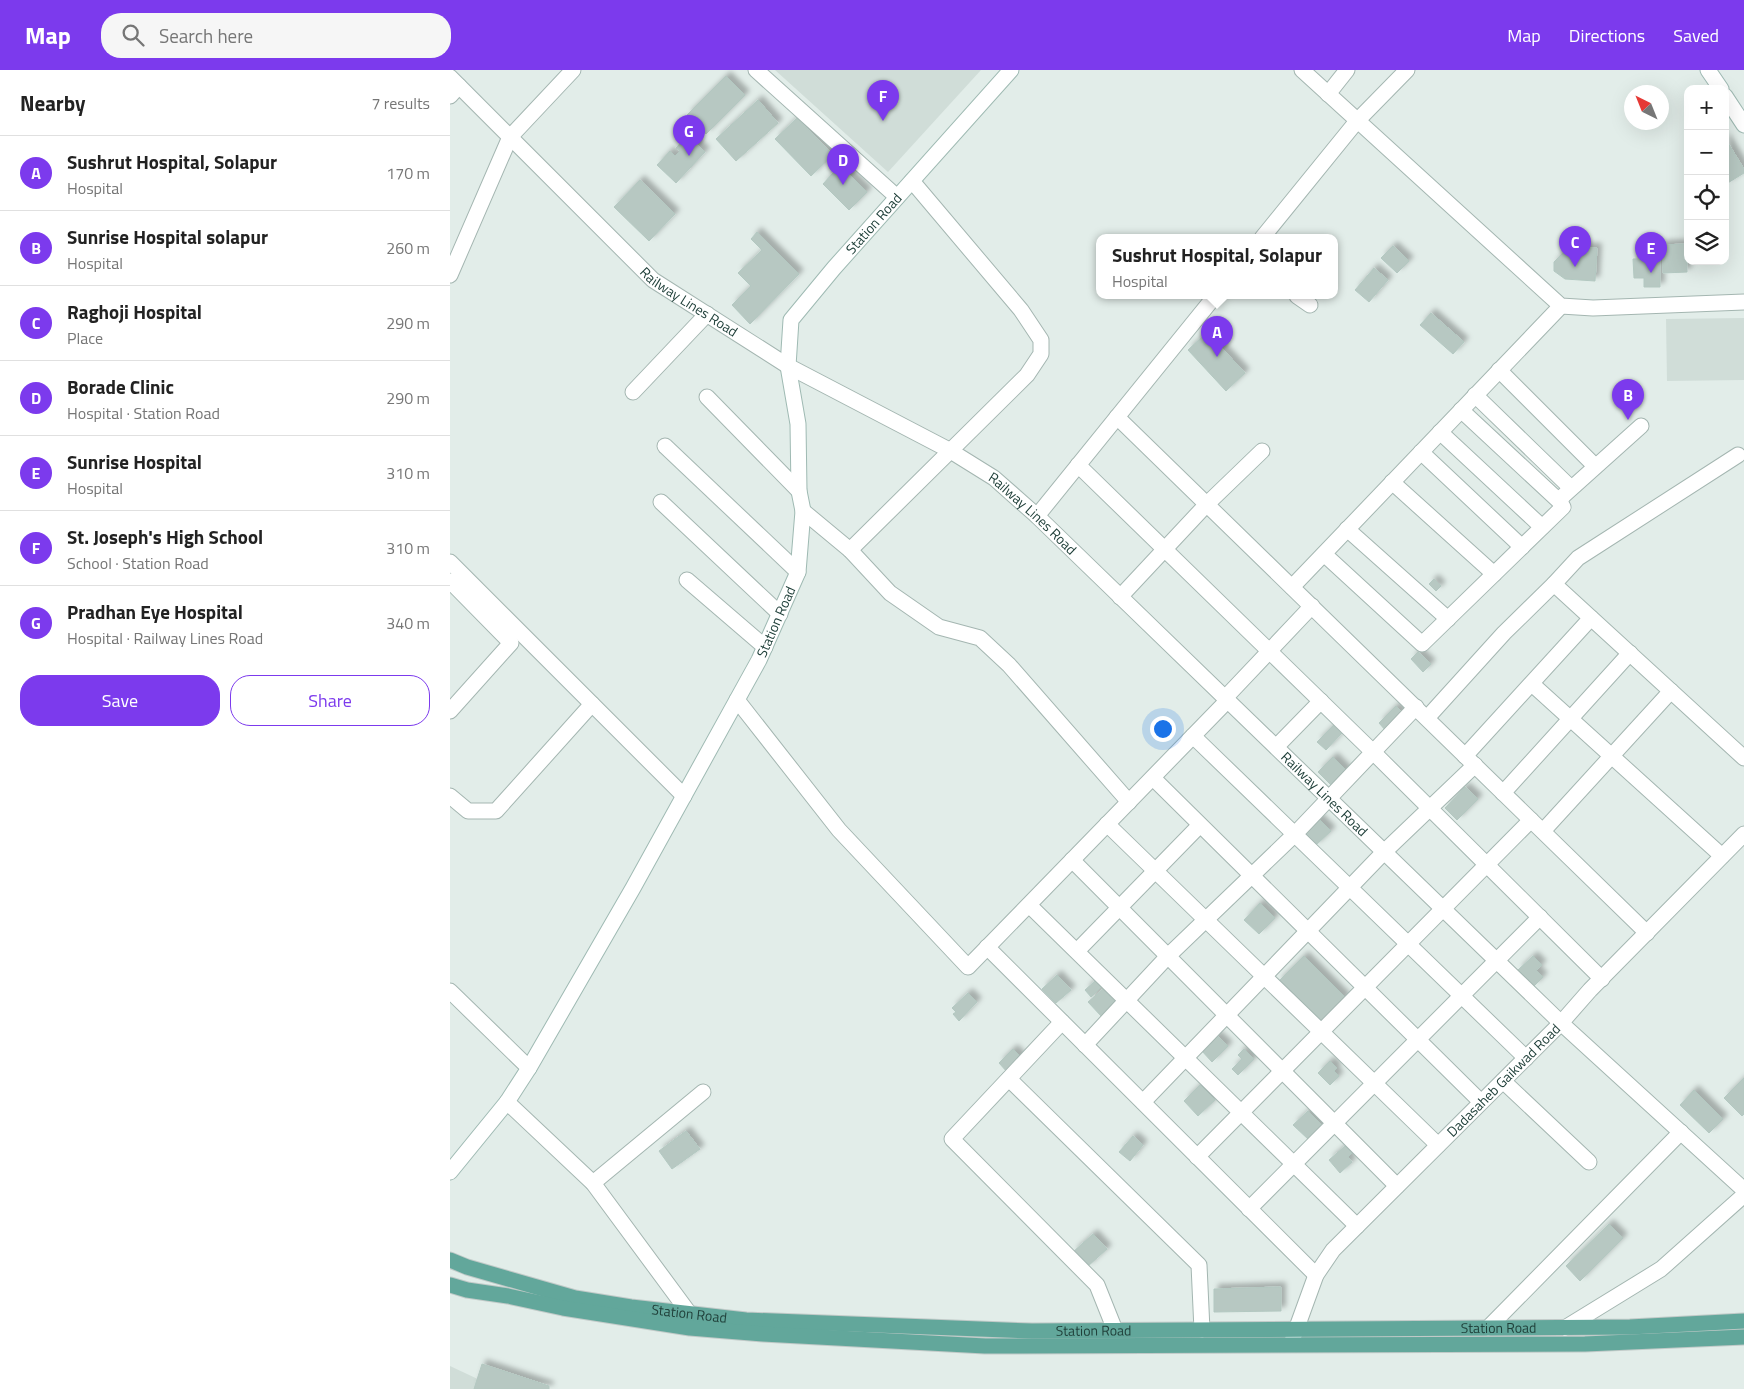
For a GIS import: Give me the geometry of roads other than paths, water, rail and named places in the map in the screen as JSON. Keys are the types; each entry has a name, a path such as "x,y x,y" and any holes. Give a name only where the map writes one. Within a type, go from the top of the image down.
{"main road":[{"name":"Station Road","path":"450,1260 467,1268 575,1298 631,1307 746,1320 1032,1331 1565,1328 1630,1327 1744,1321"},
{"name":"Station Road","path":"450,1284 467,1290 622,1318 690,1328 763,1334 985,1346 1585,1344 1744,1337"}],"street":[{"path":"450,275 510,137 573,70"},
{"path":"756,70 897,197"},
{"name":"Station Road","path":"450,1172 507,1102 529,1068 633,888 737,700 765,647 798,572 803,511 798,491 798,424 788,366 791,320 834,268 1011,70"},
{"path":"1302,70 1561,306 1593,308 1744,302"},
{"path":"1328,94 1347,70"},
{"path":"1265,234 1357,120 1407,70"},
{"path":"1708,70 1717,85"},
{"name":"Railway Lines Road","path":"453,86 510,137 653,280 788,366 949,450 994,478 1037,516 1561,1023 1681,1132 1742,1199"},
{"path":"1729,102 1744,125"},
{"path":"850,550 949,450 1027,375 1040,354 1041,340 1021,310 912,181"},
{"path":"1037,516 1213,299"},
{"path":"1302,299 1310,305"},
{"path":"1292,587 1561,306"},
{"path":"633,392 707,314"},
{"path":"1499,370 1595,466"},
{"path":"1475,395 1571,488"},
{"path":"707,398 798,491"},
{"path":"1324,554 1422,644 1564,506 1461,410"},
{"path":"1117,417 1647,933"},
{"path":"1560,502 1571,488 1641,426"},
{"path":"1440,432 1542,527"},
{"path":"665,446 798,572"},
{"path":"1120,597 1207,504 1262,451"},
{"path":"1421,452 1522,547"},
{"path":"1427,718 1504,633 1578,558 1738,455"},
{"path":"1078,465 1373,752 1602,979"},
{"path":"1392,482 1494,574"},
{"path":"661,502 780,614"},
{"path":"803,511 850,550 890,593 940,627 980,638 1009,665 1129,802"},
{"path":"1347,529 1448,619"},
{"path":"450,562 684,796"},
{"path":"450,580 511,643 450,711"},
{"path":"687,580 765,647"},
{"path":"1554,584 1744,758"},
{"path":"737,700 839,830 968,967 1193,736 1312,606"},
{"path":"1143,1102 1384,852 1430,808 1532,684 1591,618"},
{"path":"1503,793 1630,653"},
{"path":"1532,684 1722,856"},
{"path":"1543,831 1671,691"},
{"path":"1276,747 1321,701"},
{"path":"450,796 468,811 496,812 592,704"},
{"path":"1085,1045 1168,956 1295,834 1416,707"},
{"path":"1193,736 1526,1058"},
{"path":"1152,778 1482,1102"},
{"path":"1197,1156 1488,866 1531,820"},
{"path":"1107,824 1438,1145"},
{"path":"1077,952 1200,825"},
{"name":"Dadasaheb Gaikwad Road","path":"1291,1345 1316,1275 1333,1250 1561,1023 1744,834"},
{"path":"1072,860 1397,1186"},
{"path":"1029,905 1357,1226"},
{"path":"1250,1209 1540,918"},
{"path":"987,947 1316,1275"},
{"path":"450,991 529,1068"},
{"path":"1062,1022 952,1139 1097,1285 1115,1330"},
{"path":"1009,1079 1200,1265 1202,1330"},
{"path":"1503,1080 1589,1162"},
{"path":"593,1183 703,1092"},
{"path":"507,1102 593,1183 689,1313"},
{"path":"1488,1328 1681,1132"},
{"path":"1565,1328 1661,1269 1742,1199"}],"place":[{"name":"St. Joseph's High School","path":"883,121"},
{"name":"Pradhan Eye Hospital","path":"689,156"},
{"name":"Borade Clinic","path":"843,185"},
{"name":"Raghoji Hospital","path":"1575,267"},
{"name":"Sunrise Hospital","path":"1651,273"},
{"name":"Sushrut Hospital, Solapur","path":"1217,357"},
{"name":"Sunrise Hospital solapur","path":"1628,420"}]}
